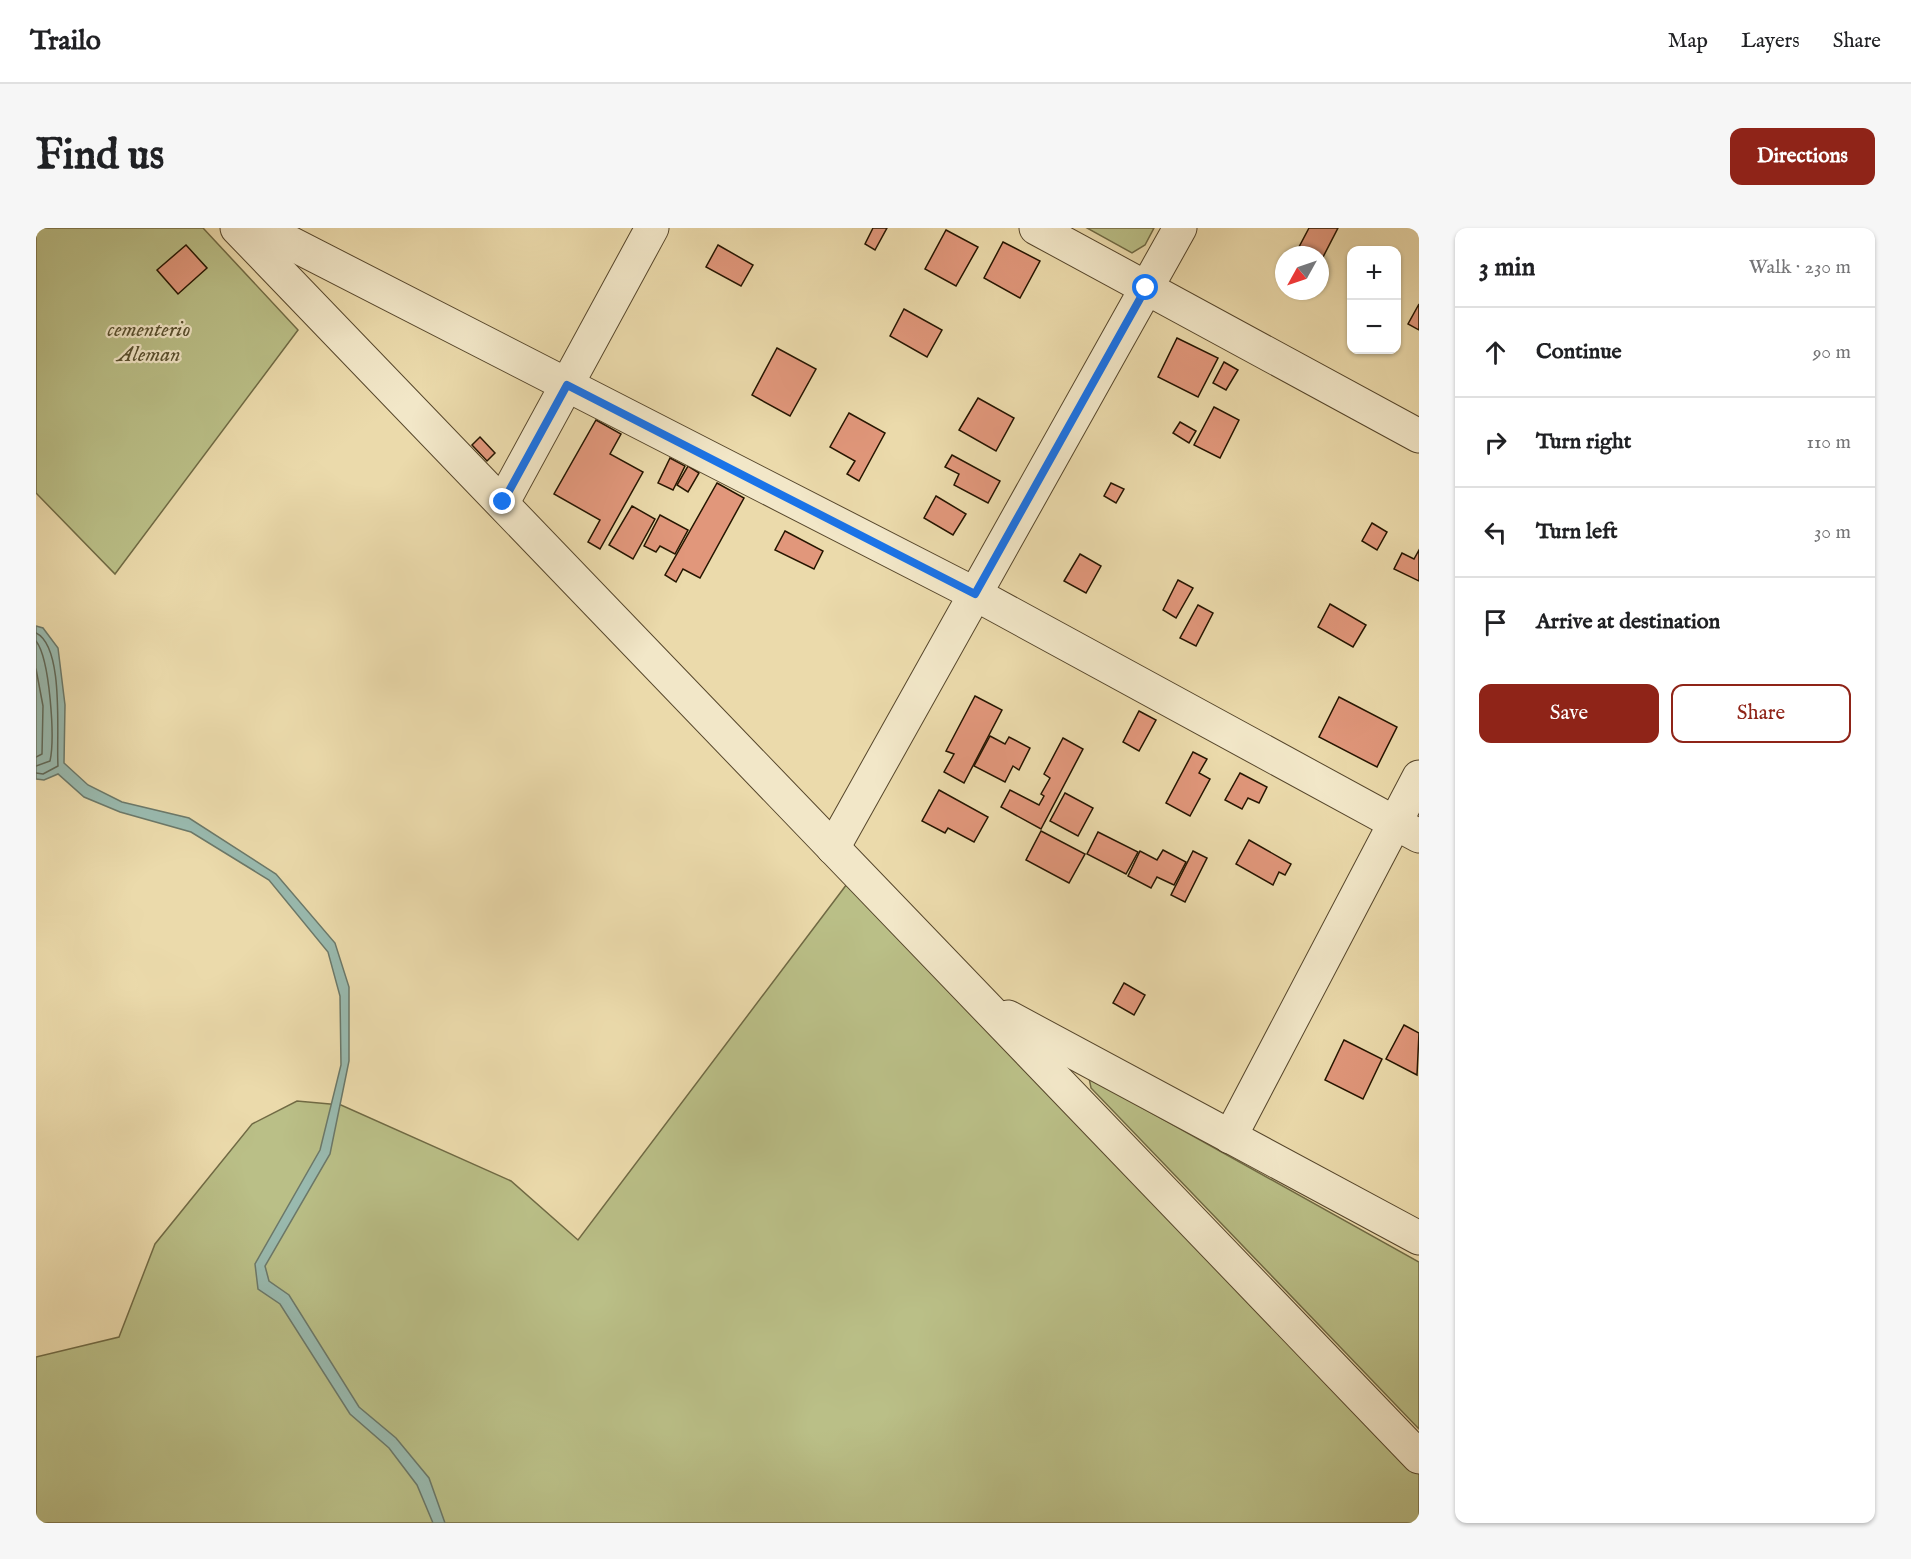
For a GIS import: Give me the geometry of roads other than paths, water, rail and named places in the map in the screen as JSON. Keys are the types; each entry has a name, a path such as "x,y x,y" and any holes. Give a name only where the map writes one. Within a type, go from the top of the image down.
{"street":[{"path":"237,228 1419,1457"},
{"path":"261,228 975,594 1407,829"},
{"path":"503,502 652,228"},
{"path":"1035,228 1419,436"},
{"path":"833,848 1180,228"},
{"path":"1230,1137 1407,829 1419,777"},
{"path":"983,1004 1419,1238"}],"water":[{"path":"36,626 43,628 58,648 65,705 64,763 88,785 122,802 189,818 276,874 335,943 349,987 349,1061 330,1154 265,1266 269,1281 289,1295 359,1407 396,1438 429,1478 445,1523 433,1523 417,1485 389,1448 350,1414 280,1304 258,1289 255,1264 320,1150 341,1065 340,996 328,952 269,880 191,832 120,812 84,797 58,774 44,780 36,779"}],"park label":[{"name":"cementerio Aleman","path":"149,340"}]}
